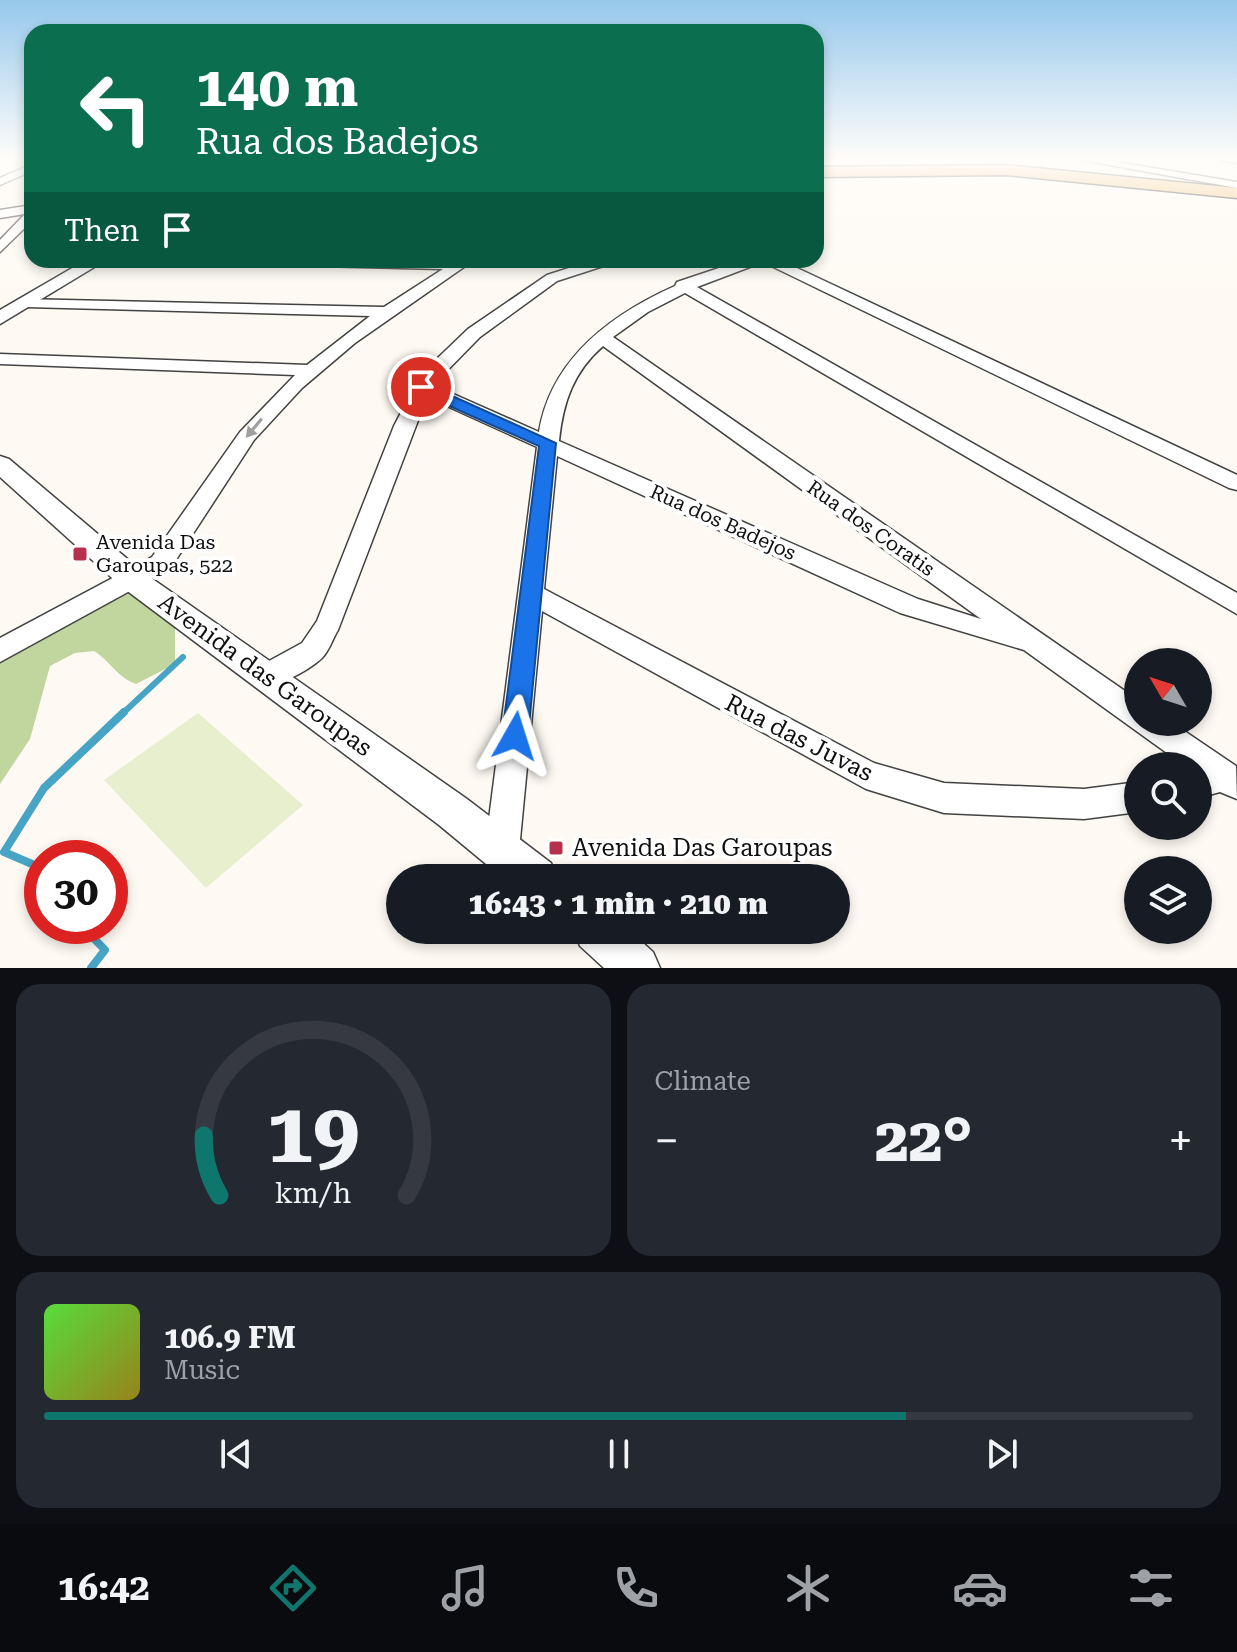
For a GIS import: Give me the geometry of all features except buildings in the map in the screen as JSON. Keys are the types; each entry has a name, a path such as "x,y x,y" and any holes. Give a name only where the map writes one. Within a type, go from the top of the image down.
{"street":[{"path":"0,214 24,212"},
{"path":"0,248 24,221"},
{"path":"0,318 84,268"},
{"path":"0,651 161,563 176,546 229,461 307,370 454,268"},
{"path":"268,675 312,650 329,623 421,387 447,356 474,333 562,273 582,268"},
{"path":"502,850 548,443 557,396 581,357 604,339 682,285 733,268"},
{"path":"786,268 1237,483"},
{"path":"682,285 1237,605"},
{"path":"26,302 390,312"},
{"name":"Rua dos Coratis","path":"604,339 1124,706"},
{"path":"0,359 307,370"},
{"name":"Rua dos Badejos","path":"421,387 909,606 993,633 1030,641"},
{"name":"Avenida das Garoupas","path":"0,464 133,580 268,675 519,864"},
{"name":"Rua das Juvas","path":"531,593 866,775 944,798 1084,804 1124,799"},
{"path":"1164,736 1220,782"},
{"path":"611,944 637,968"}],"green space":[{"path":"130,594 148,597 175,624 175,664 136,684 94,651 75,653 50,666 30,739 0,784 0,653 110,596"},
{"path":"198,713 303,805 206,888 104,780"}],"waterway":[{"path":"122,714 183,657"},
{"path":"24,861 4,852 44,788 124,712"},
{"path":"91,968 105,950 99,944"}],"place":[{"name":"Avenida Das Garoupas, 522","path":"80,554"},
{"name":"Avenida Das Garoupas","path":"556,848"}],"route":[{"path":"421,387 548,443 515,736"}]}
